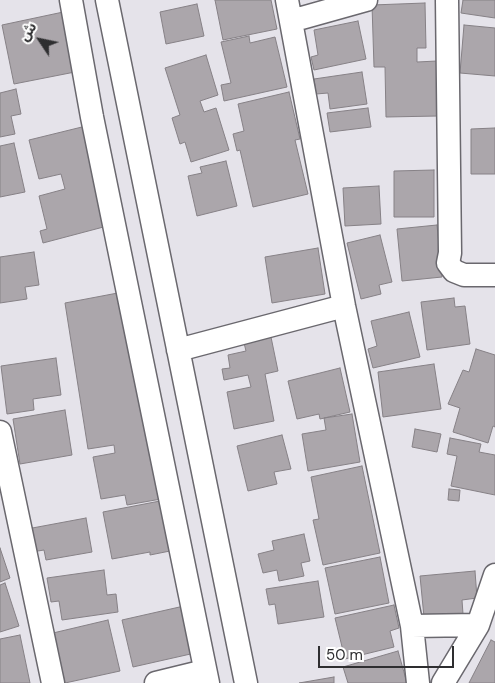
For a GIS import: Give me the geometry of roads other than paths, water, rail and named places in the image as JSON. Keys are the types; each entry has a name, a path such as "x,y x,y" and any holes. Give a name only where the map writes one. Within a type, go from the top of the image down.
{"street":[{"path":"71,0 96,135 206,677 156,683"},
{"path":"107,0 246,683"},
{"path":"366,0 289,10 344,306 412,626 418,683"},
{"path":"447,0 450,253 448,263 454,271 464,275 495,275"},
{"path":"78,34 111,27"},
{"path":"178,350 344,306"},
{"path":"0,432 53,683"},
{"path":"443,683 478,625 495,575"},
{"path":"412,626 478,625"}]}
